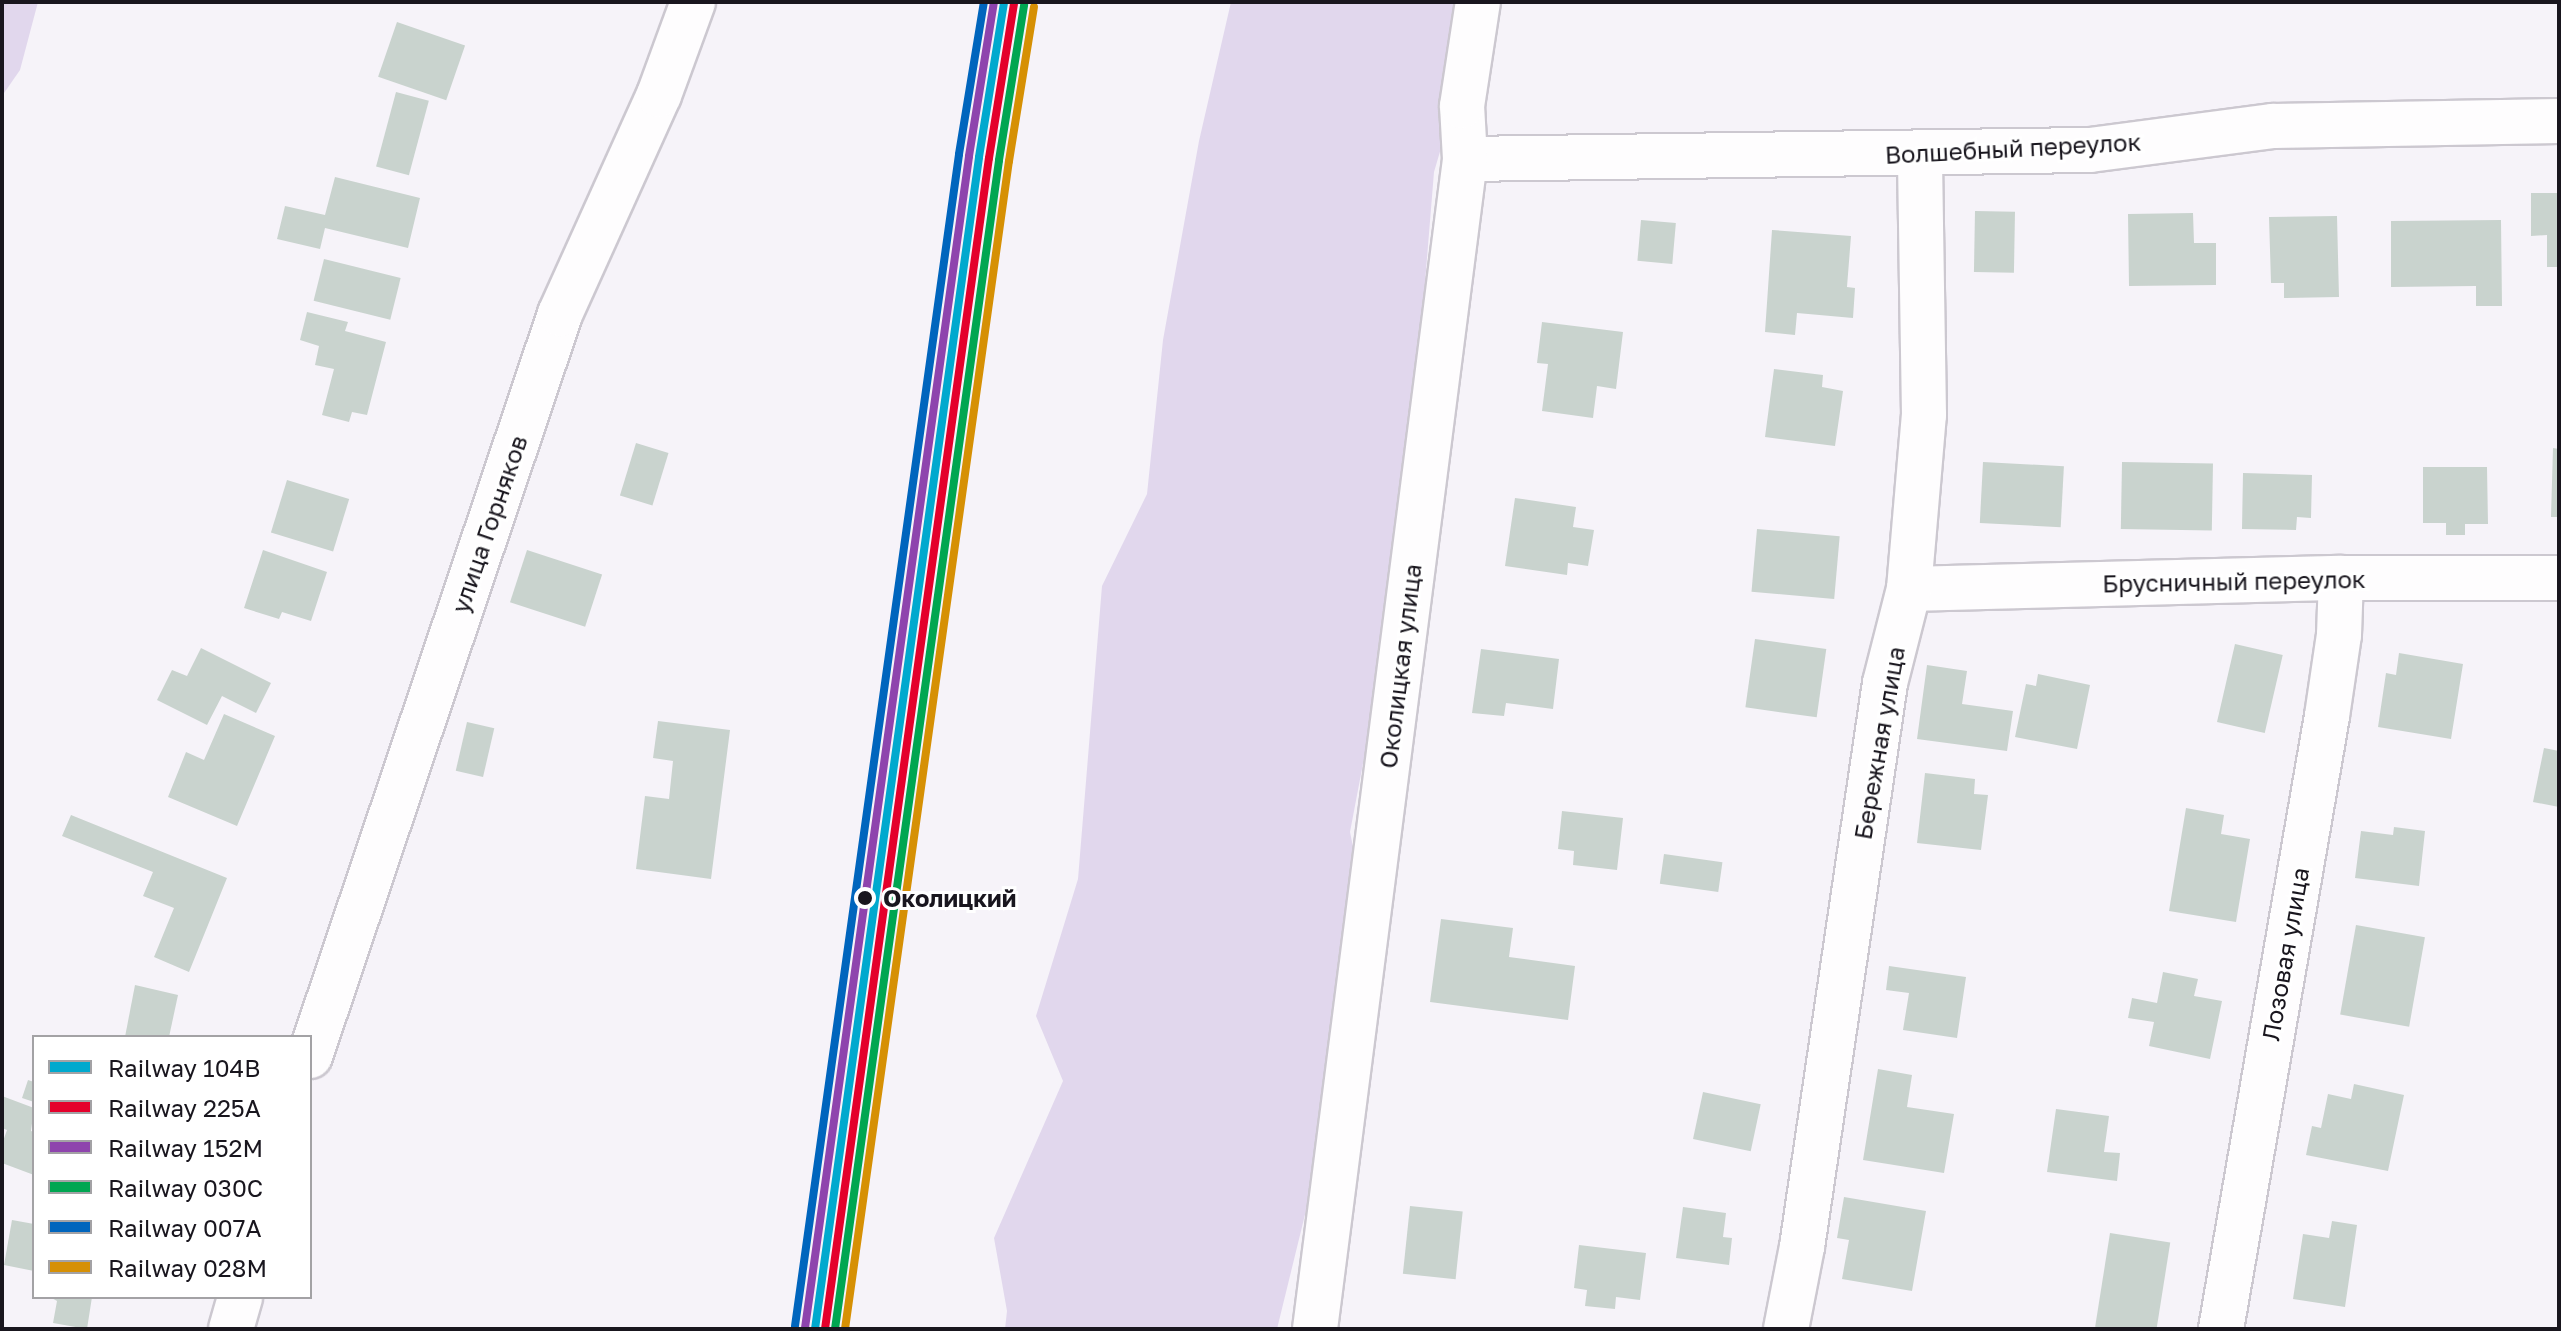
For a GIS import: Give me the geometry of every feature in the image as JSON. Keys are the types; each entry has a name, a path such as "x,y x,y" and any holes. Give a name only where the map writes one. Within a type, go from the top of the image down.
{"street":[{"name":"улица Горняков","path":"312,1050 560,314 659,95 693,2"},
{"name":"Околицкая улица","path":"1315,1329 1465,159 1462,106 1478,2"},
{"name":"Волшебный переулок","path":"1465,159 2090,150 2273,126 2559,121"},
{"name":"Бережная улица","path":"1786,1329 1802,1247 1885,683 1909,589 1924,415 1920,154"},
{"name":"Брусничный переулок","path":"1909,589 2341,578 2559,578"},
{"name":"Лозовая улица","path":"2221,1329 2327,716 2339,635 2341,578"},
{"path":"231,1329 239,1299"}],"shaded area":[{"path":"2,2 38,2 20,70 2,96"},
{"path":"1231,2 1484,2 1434,172 1403,553 1350,832 1372,941 1277,1329 1005,1329 1007,1311 994,1238 1063,1081 1036,1016 1078,879 1102,586 1147,494 1163,340 1199,141"}],"building":[{"path":"397,22 465,45 446,100 378,77"},
{"path":"396,92 429,101 409,175 376,166"},
{"path":"335,177 420,198 408,248 325,228 320,249 277,239 285,206 325,215"},
{"path":"2531,193 2559,193 2559,267 2547,267 2547,235 2531,236"},
{"path":"1975,211 2015,212 2014,273 1974,272"},
{"path":"2193,213 2194,243 2216,243 2216,285 2129,286 2128,214"},
{"path":"2337,216 2339,297 2284,298 2284,283 2271,283 2269,217"},
{"path":"1641,220 1676,223 1672,264 1637,261"},
{"path":"2501,220 2502,306 2476,306 2476,286 2391,287 2391,221"},
{"path":"1772,230 1851,236 1847,287 1855,288 1853,318 1797,313 1795,335 1765,332"},
{"path":"324,259 401,278 390,320 314,301"},
{"path":"307,312 348,322 345,331 386,342 367,415 352,412 349,422 322,415 334,369 315,365 319,346 300,340"},
{"path":"1542,322 1623,332 1616,389 1597,386 1593,418 1542,411 1548,364 1537,363"},
{"path":"1774,369 1823,375 1822,387 1843,391 1835,446 1765,437"},
{"path":"636,443 669,453 652,506 620,496"},
{"path":"2553,448 2559,449 2559,517 2551,517"},
{"path":"1983,462 2064,466 2061,527 1980,523"},
{"path":"2122,462 2213,464 2212,531 2121,529"},
{"path":"2423,467 2487,467 2488,524 2465,524 2465,535 2446,535 2446,523 2423,523"},
{"path":"2243,473 2312,475 2311,518 2297,517 2296,530 2242,529"},
{"path":"287,480 349,499 333,552 271,533"},
{"path":"1515,498 1576,507 1573,527 1594,530 1588,566 1568,563 1567,575 1505,566"},
{"path":"1757,529 1840,536 1834,599 1752,592"},
{"path":"263,550 327,572 311,621 282,612 279,619 244,608"},
{"path":"527,550 602,574 585,627 510,602"},
{"path":"1755,639 1826,649 1817,717 1745,707"},
{"path":"2235,644 2283,655 2265,733 2217,722"},
{"path":"201,648 271,683 256,713 222,696 207,725 157,700 172,670 187,676"},
{"path":"1481,649 1559,659 1553,709 1506,703 1504,716 1472,713"},
{"path":"2399,653 2463,664 2451,739 2378,727 2386,673 2396,675"},
{"path":"1927,665 1967,671 1962,704 2013,711 2007,751 1917,739"},
{"path":"2038,674 2090,685 2077,749 2015,737 2026,684 2036,686"},
{"path":"224,714 275,736 237,826 168,797 186,752 204,760"},
{"path":"658,721 730,730 711,879 636,869 645,796 669,799 673,761 653,758"},
{"path":"467,722 494,728 483,777 456,771"},
{"path":"2544,748 2559,751 2559,807 2533,802"},
{"path":"1925,773 1975,779 1974,794 1988,795 1981,850 1917,843"},
{"path":"2186,808 2224,815 2221,834 2250,839 2236,922 2169,911"},
{"path":"1562,811 1623,818 1617,870 1573,865 1574,851 1558,849"},
{"path":"71,815 227,878 189,972 154,957 174,908 143,896 153,872 62,836"},
{"path":"2394,827 2425,831 2419,886 2355,878 2361,831 2393,835"},
{"path":"1664,854 1722,862 1718,892 1660,884"},
{"path":"1441,919 1513,928 1509,957 1575,966 1568,1020 1430,1002"},
{"path":"2356,925 2425,937 2409,1027 2340,1015"},
{"path":"1889,966 1966,977 1957,1038 1903,1030 1909,993 1886,990"},
{"path":"2163,972 2198,979 2194,996 2222,1001 2210,1059 2149,1046 2154,1022 2128,1018 2132,998 2157,1003"},
{"path":"135,985 178,995 169,1035 125,1035"},
{"path":"1878,1069 1912,1075 1907,1107 1954,1114 1944,1173 1863,1160"},
{"path":"28,1080 32,1081 32,1101 22,1098"},
{"path":"2354,1084 2404,1095 2388,1171 2306,1155 2312,1126 2321,1128 2328,1094 2351,1099"},
{"path":"1703,1092 1761,1104 1751,1151 1693,1139"},
{"path":"2,1096 32,1107 32,1174 2,1163 2,1144 7,1130 2,1128"},
{"path":"2056,1109 2109,1116 2104,1152 2120,1153 2117,1181 2047,1172"},
{"path":"1844,1197 1926,1211 1912,1291 1842,1279 1849,1240 1837,1238"},
{"path":"1410,1206 1463,1212 1456,1279 1403,1274"},
{"path":"1683,1207 1726,1213 1723,1237 1732,1238 1729,1265 1676,1258"},
{"path":"12,1220 32,1224 32,1271 4,1265"},
{"path":"2332,1221 2357,1225 2345,1307 2293,1299 2303,1234 2329,1238"},
{"path":"2110,1233 2170,1243 2157,1329 2095,1327"},
{"path":"1579,1245 1646,1253 1640,1300 1616,1297 1615,1309 1585,1306 1587,1290 1574,1288"},
{"path":"54,1299 92,1299 87,1329 53,1323 57,1301"}],"rail line":[{"name":"007А","path":"795,1326 959,154 984,2"},
{"name":"152М","path":"805,1328 969,156 994,2"},
{"name":"104В","path":"815,1329 979,157 1004,2"},
{"name":"225А","path":"825,1329 989,158 1014,4"},
{"name":"030C","path":"835,1329 999,160 1024,5"},
{"name":"028М","path":"845,1329 1009,161 1034,7"}],"place":[{"name":"Околицкий","path":"865,898"}]}
